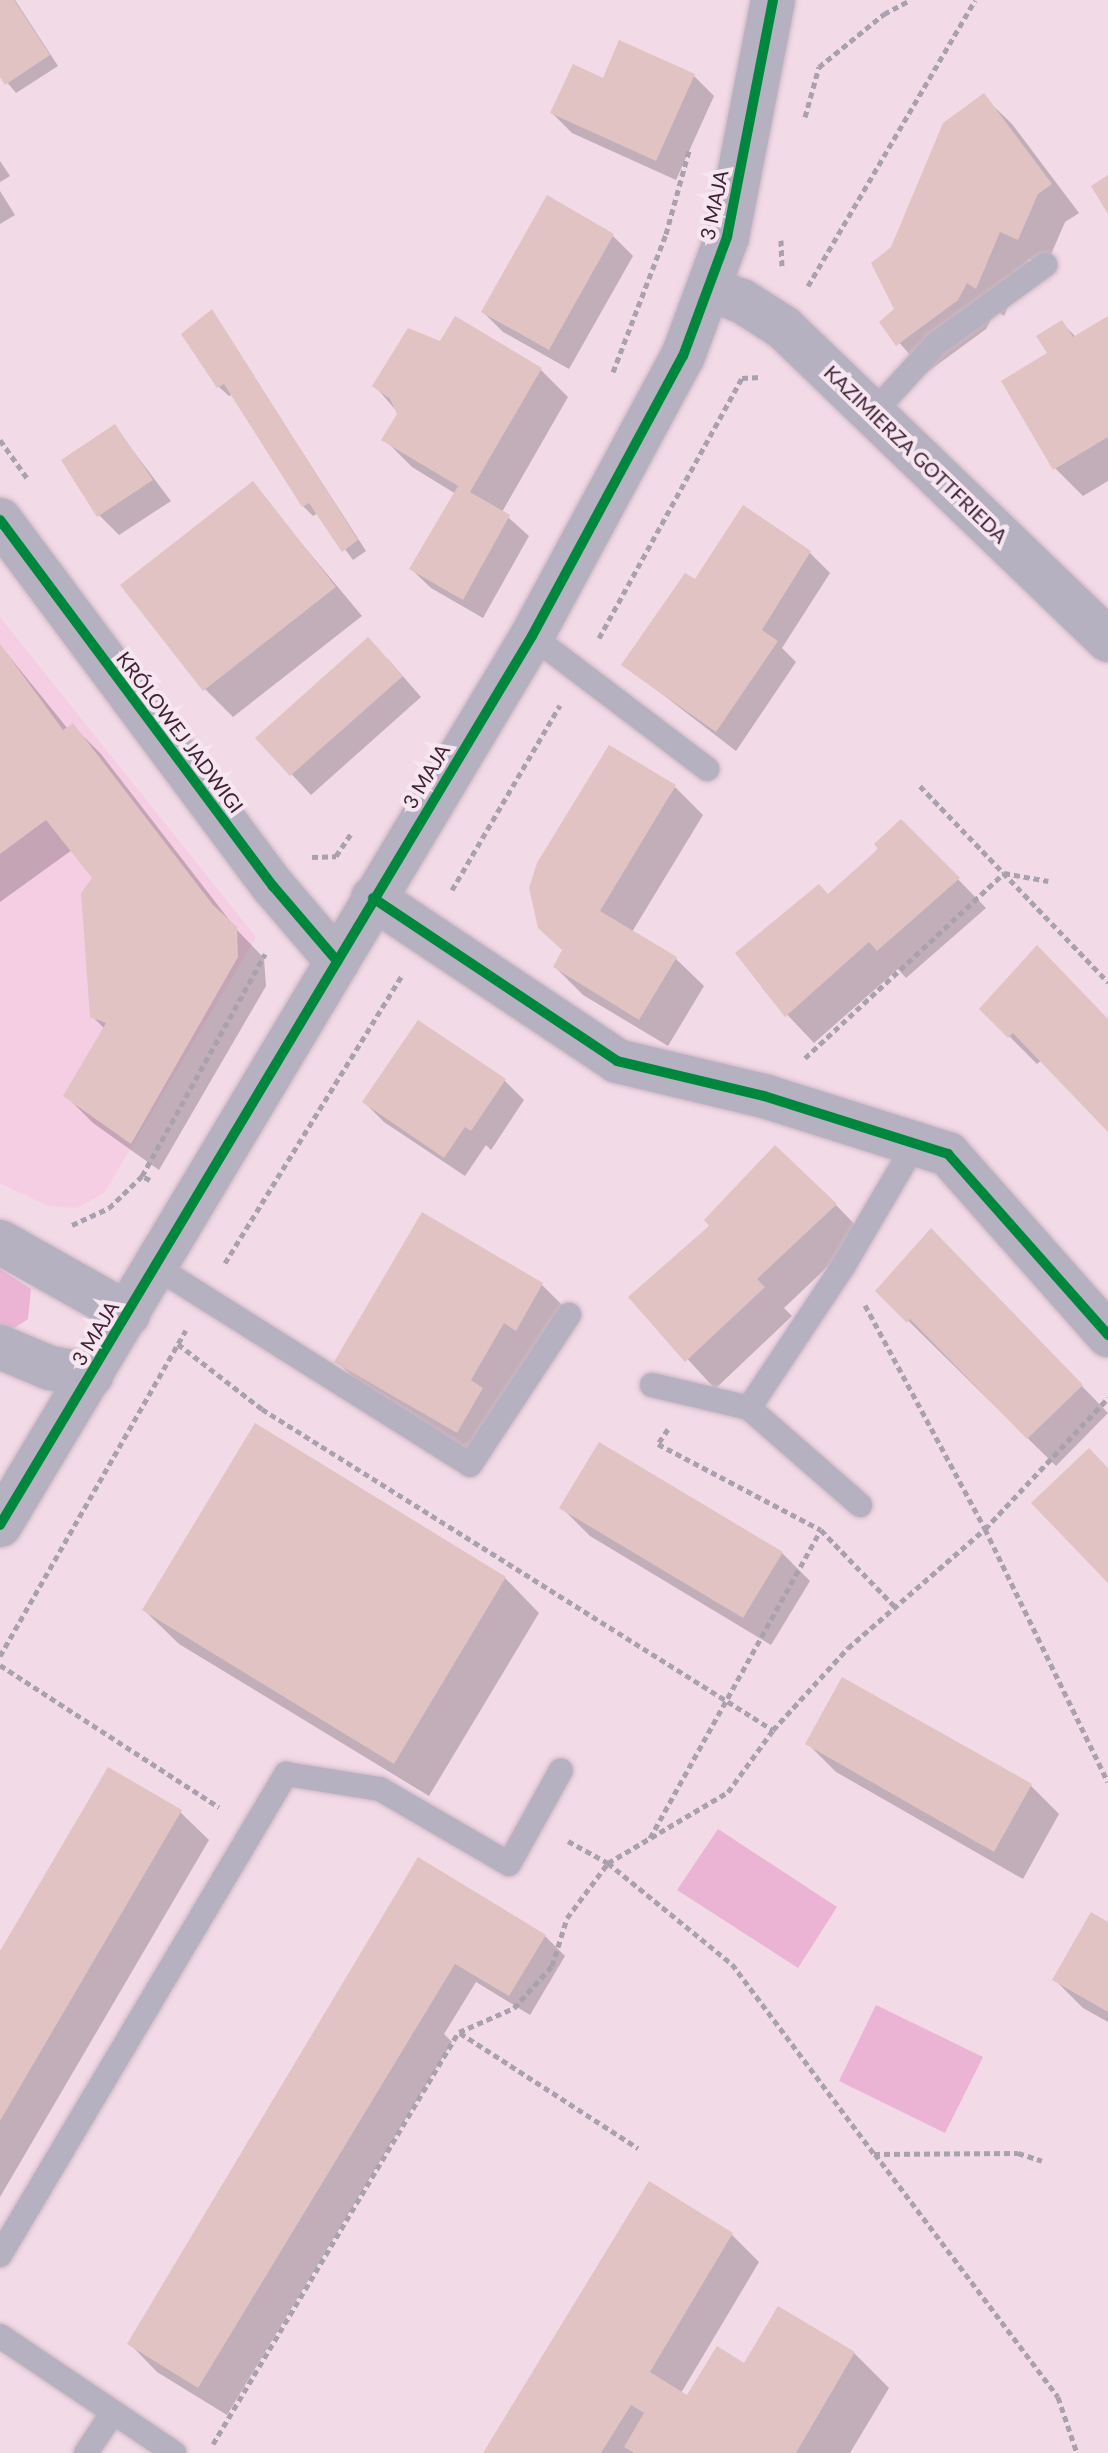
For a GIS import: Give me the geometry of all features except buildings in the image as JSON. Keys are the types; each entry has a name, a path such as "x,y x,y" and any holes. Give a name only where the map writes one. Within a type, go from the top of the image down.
{"street":[{"name":"3 MAJA","path":"2,1505 91,1375 532,636 683,356 727,237 773,0"},
{"name":"KAZIMIERZA GOTTFRIEDA","path":"710,289 742,301 784,328 1108,640"},
{"name":"KRÓLOWEJ JADWIGI","path":"0,520 284,898 337,961"},
{"path":"373,898 617,1061 764,1096 948,1154 1108,1335"},
{"path":"0,1242 128,1314"},
{"path":"0,1347 50,1368 91,1375"}],"lane":[{"path":"874,412 936,344 1045,265"},
{"path":"532,636 707,769"},
{"path":"749,1408 844,1265 915,1144"},
{"path":"156,1267 470,1465 569,1315"},
{"path":"652,1385 749,1408 860,1505"},
{"path":"0,2255 286,1774 380,1789 509,1864 561,1770"},
{"path":"0,2336 174,2453"},
{"path":"86,2453 113,2412"}],"path":[{"path":"803,125 819,67 884,14 910,0"},
{"path":"798,283 806,291 975,0"},
{"path":"609,381 661,247 693,133"},
{"path":"780,226 782,267 790,275"},
{"path":"920,786 1108,982"},
{"path":"284,898 315,853 336,856 361,819"},
{"path":"1004,873 1048,881"},
{"path":"764,1096 1004,873"},
{"path":"65,1228 109,1208 142,1176"},
{"path":"844,1265 985,1529 1108,1782"},
{"path":"178,1344 262,1409 773,1730"},
{"path":"692,1395 658,1444 821,1530 895,1607"},
{"path":"197,2442 210,2450 459,2032 514,2008 552,1966 567,1918 608,1863 728,1792 773,1730 848,1648 985,1529 1108,1398"},
{"path":"650,1839 725,1698 821,1530"},
{"path":"0,1665 224,1810"},
{"path":"532,1822 608,1863 732,1964 1058,2397 1077,2453"},
{"path":"459,2032 638,2148"},
{"path":"874,2154 1018,2153 1042,2161"}],"shaded area":[{"path":"0,617 256,937 104,1193 77,1208 48,1206 0,1183"},
{"path":"0,1269 31,1289 28,1319 13,1329 0,1325"},
{"path":"718,1829 837,1907 798,1968 677,1890"},
{"path":"876,2005 983,2057 945,2133 839,2081"}],"cycle path":[{"path":"0,1525 532,636 683,356 727,237 773,0"},
{"path":"0,520 273,886 337,961"},
{"path":"373,898 617,1061 764,1096 948,1154 1108,1335"}]}
